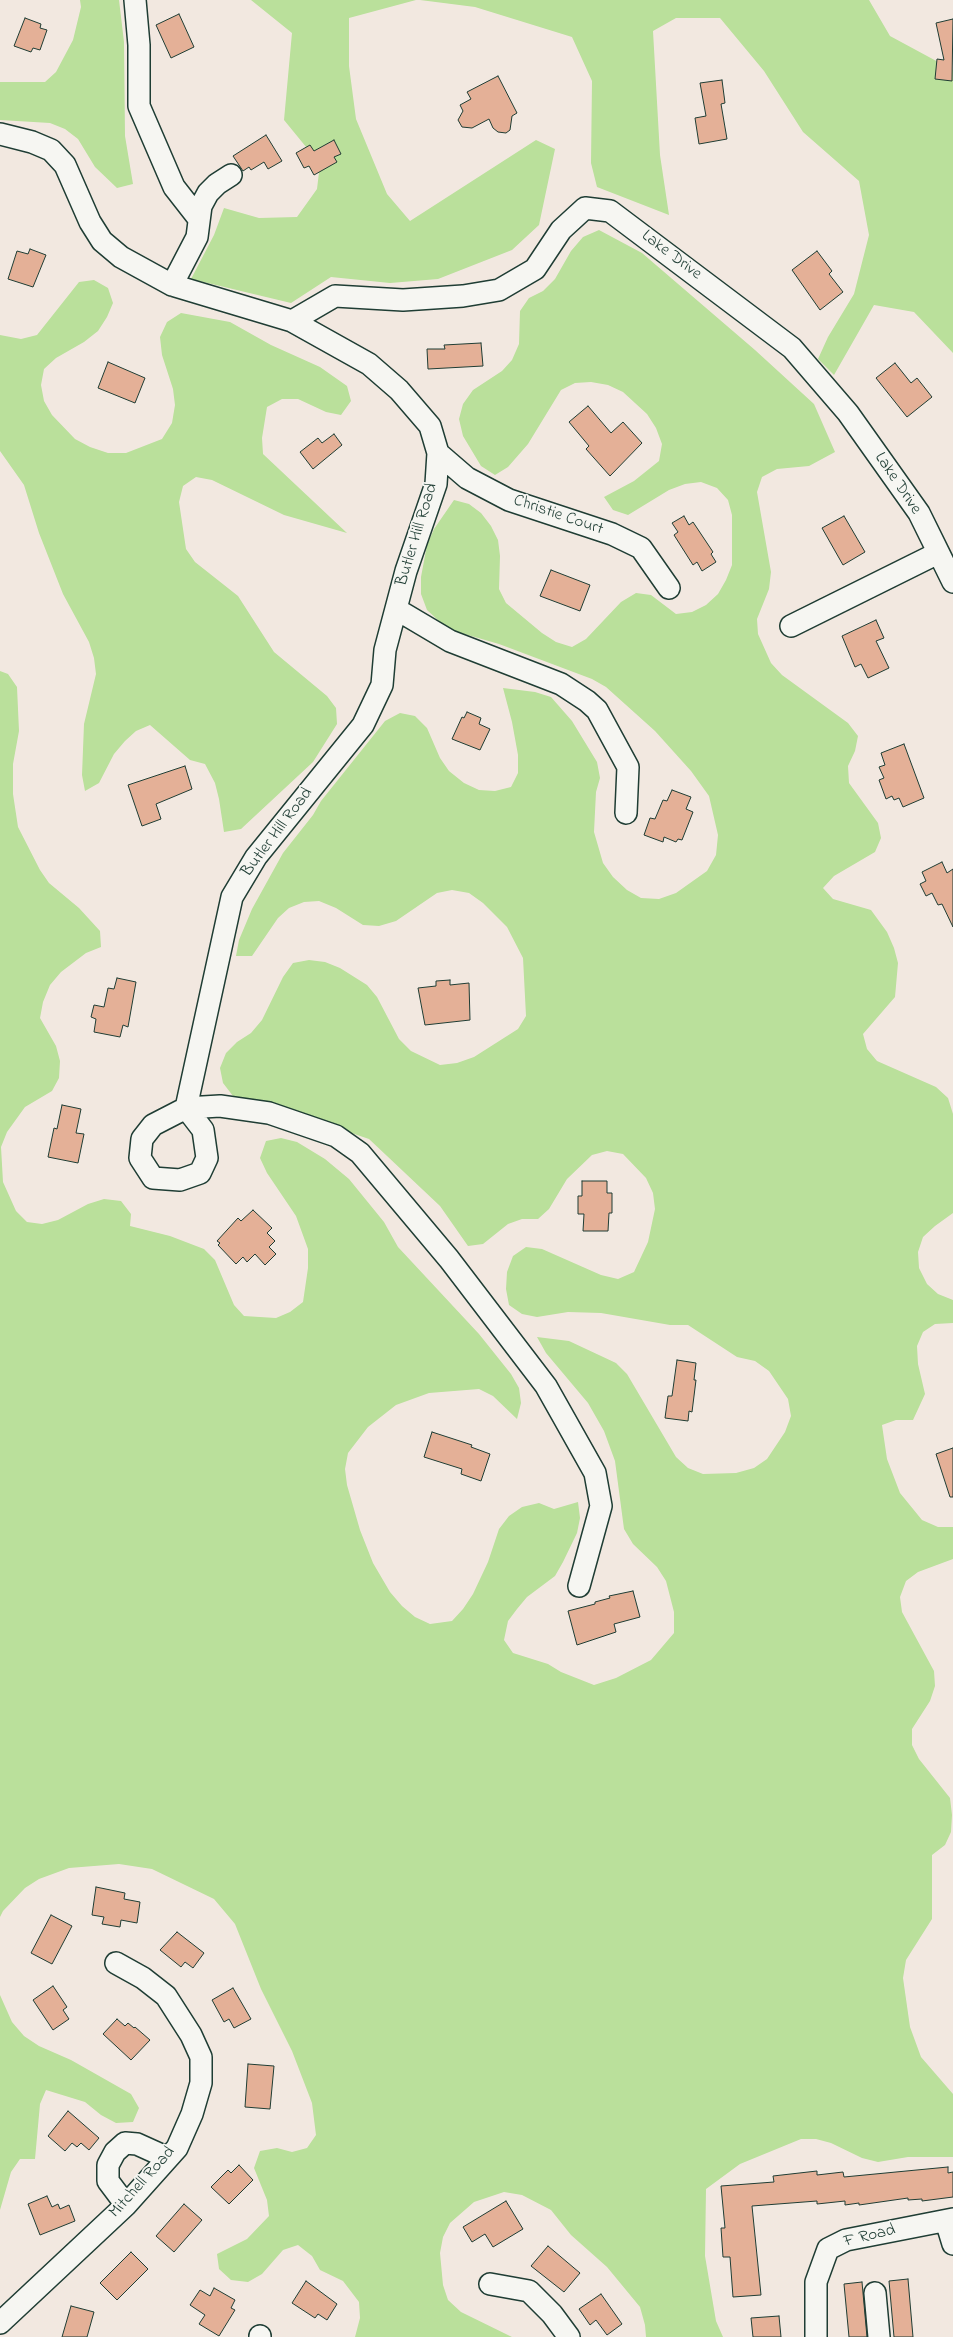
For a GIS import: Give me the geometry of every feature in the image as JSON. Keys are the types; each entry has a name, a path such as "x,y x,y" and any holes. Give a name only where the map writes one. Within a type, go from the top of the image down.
{"street":[{"path":"135,0 139,45 139,106 174,187 199,219"},
{"name":"Butler Hill Road","path":"0,134 32,142 51,150 65,165 90,222 102,241 121,257 172,285 292,321 370,364 399,390 430,426 438,453 436,484 406,571 385,650 382,685 363,725 260,851 232,897 186,1108 220,1106 269,1113 336,1136 360,1153 449,1258 546,1386 595,1473 602,1506 579,1586"},
{"path":"172,285 197,236 201,206 208,193 217,184 230,175"},
{"name":"Lake Drive","path":"292,321 335,296 402,300 463,296 499,290 536,269 561,230 585,208 610,211 792,348 848,413 919,513 953,582"},
{"name":"Christie Court","path":"438,453 466,478 509,500 612,534 641,548 669,588"},
{"path":"791,626 938,553"},
{"path":"396,609 450,641 561,684 587,701 597,710 628,767 626,813"},
{"name":"Mitchell Road","path":"0,2323 126,2205 176,2148 192,2114 201,2083 201,2057 191,2035 166,1996 143,1978 116,1963"},
{"path":"126,2205 108,2181 108,2165 114,2152 125,2143 137,2144 168,2158"},
{"path":"949,2220 953,2244"},
{"name":"F Road","path":"816,2337 816,2282 828,2249 846,2240 949,2220"},
{"path":"490,2284 529,2290 552,2314 569,2337"},
{"path":"875,2293 879,2337"}],"green space":[{"path":"80,0 119,0 124,42 125,136 133,184 117,188 95,167 78,139 65,129 50,123 0,120 0,82 45,82 56,72 73,40 81,7"},
{"path":"251,0 416,0 349,18 349,66 356,119 387,194 410,221 536,140 555,149 539,225 512,250 438,279 390,283 331,277 291,303 191,279 214,235 224,208 259,218 297,217 317,189 320,164 284,120 292,33"},
{"path":"420,0 869,0 890,36 953,70 953,353 914,312 874,305 834,375 818,359 828,337 854,294 869,235 859,181 803,132 764,71 720,18 676,18 653,31 660,155 669,215 597,187 591,163 592,81 572,37 475,7"},
{"path":"599,230 642,253 755,350 814,404 835,452 809,466 777,469 762,477 757,492 771,572 769,589 757,619 758,634 771,663 782,675 848,723 858,736 855,751 848,766 849,783 878,823 881,838 875,852 834,876 823,888 833,899 871,910 887,932 894,948 898,963 895,997 863,1034 867,1049 877,1061 936,1087 948,1098 953,1114 953,1213 923,1237 918,1252 919,1268 927,1284 938,1294 953,1300 953,1323 935,1324 923,1332 917,1346 918,1364 925,1394 913,1420 896,1420 882,1425 887,1459 900,1493 922,1520 938,1527 953,1527 953,1559 918,1572 906,1581 900,1597 902,1612 934,1671 935,1686 930,1701 912,1729 912,1745 919,1759 950,1798 952,1815 951,1832 945,1845 932,1855 932,1919 906,1960 903,1978 910,2027 921,2057 953,2094 953,2157 908,2157 878,2162 862,2158 831,2143 816,2139 801,2139 740,2164 706,2189 705,2256 716,2321 723,2337 646,2337 645,2325 640,2307 607,2267 571,2235 551,2210 522,2195 504,2192 474,2202 450,2223 443,2237 440,2253 443,2285 448,2300 461,2312 512,2337 355,2337 360,2318 359,2302 343,2281 320,2270 312,2256 298,2245 283,2250 262,2274 248,2282 231,2280 219,2269 217,2254 247,2239 269,2216 267,2200 254,2168 260,2151 277,2148 292,2152 307,2148 316,2135 312,2103 292,2051 261,1989 235,1924 214,1899 152,1869 119,1864 69,1868 39,1879 25,1888 3,1911 0,1917 0,671 8,674 17,687 19,731 13,764 13,794 18,827 40,870 49,883 79,908 100,931 101,947 86,953 61,972 50,985 43,1002 40,1018 56,1046 60,1061 59,1078 52,1091 25,1107 7,1132 1,1147 3,1182 16,1211 27,1222 42,1224 58,1220 88,1204 104,1199 121,1201 131,1214 130,1226 170,1236 204,1249 215,1260 234,1305 244,1316 276,1318 290,1312 303,1302 308,1268 308,1249 296,1216 267,1173 260,1158 266,1141 281,1138 297,1142 325,1159 349,1179 384,1222 398,1247 479,1334 511,1374 519,1388 521,1403 517,1419 493,1396 479,1389 429,1393 396,1405 368,1427 348,1453 345,1469 347,1485 360,1530 373,1563 390,1592 402,1606 415,1617 430,1624 452,1621 463,1609 473,1594 488,1562 499,1529 509,1516 522,1507 539,1503 554,1509 578,1502 580,1518 577,1533 563,1562 555,1576 527,1597 517,1609 508,1621 504,1640 513,1653 548,1664 561,1672 594,1685 616,1678 651,1660 674,1633 674,1612 666,1581 657,1567 633,1544 624,1529 615,1461 604,1431 588,1403 546,1353 537,1337 569,1341 616,1363 627,1374 676,1457 688,1468 703,1474 736,1473 754,1468 767,1459 785,1432 791,1416 788,1399 769,1371 755,1361 737,1357 688,1325 670,1325 601,1313 568,1312 537,1317 522,1314 509,1305 506,1289 507,1272 513,1256 526,1247 542,1249 601,1275 618,1279 634,1272 648,1242 655,1209 653,1193 646,1178 623,1154 607,1151 592,1155 567,1179 549,1209 538,1219 522,1219 508,1224 483,1244 468,1246 440,1206 369,1139 278,1108 247,1104 233,1096 223,1083 220,1068 226,1053 237,1042 251,1033 262,1020 283,977 293,963 309,960 325,962 340,968 367,985 377,997 399,1039 411,1051 440,1065 457,1063 474,1057 518,1029 526,1016 523,958 507,927 483,903 469,893 452,890 437,893 396,921 379,926 363,925 336,908 319,901 304,902 289,908 278,918 252,956 236,956 239,940 252,909 283,853 313,815 321,801 385,721 400,713 415,716 427,728 440,758 449,771 464,783 479,790 495,791 511,787 518,773 518,755 512,722 503,688 535,692 551,697 572,721 597,762 600,778 596,792 594,832 603,863 613,877 627,890 641,898 659,899 676,893 707,871 716,855 718,835 709,796 691,771 655,731 606,687 592,679 499,644 454,631 440,622 427,610 421,594 421,577 427,545 434,529 454,500 469,504 481,513 491,526 498,540 500,556 499,589 506,603 542,633 556,642 572,647 586,639 621,602 636,593 651,595 676,614 692,612 706,605 718,594 726,580 732,565 732,515 728,500 717,488 701,482 685,484 669,490 628,515 613,510 604,497 634,481 659,461 662,444 656,428 647,414 623,392 608,385 591,382 575,383 561,390 528,444 508,467 495,475 481,466 463,436 459,419 463,404 473,390 502,371 512,360 519,344 520,311 529,298 543,291 555,279 571,251 583,237"},
{"path":"94,280 108,288 113,303 107,317 98,331 84,342 56,358 44,369 41,385 44,401 52,415 75,439 90,447 108,453 126,453 162,439 172,423 175,405 173,389 162,355 160,337 167,322 181,313 230,322 271,345 320,367 347,386 351,401 341,415 326,412 298,399 282,399 267,407 262,438 263,454 347,533 284,515 212,480 196,477 183,486 179,502 186,549 195,562 238,596 274,652 327,696 336,708 337,724 313,762 241,829 224,832 215,783 205,764 190,760 150,725 136,731 125,741 114,754 99,783 85,791 82,775 84,724 96,674 94,658 89,642 63,594 39,533 24,485 0,451 0,335 21,339 37,335 79,282"},
{"path":"0,1995 12,2022 24,2036 39,2046 71,2060 131,2094 139,2108 133,2122 116,2123 101,2115 85,2102 46,2090 40,2104 35,2159 20,2159 11,2172 0,2210"}],"building":[{"path":"179,14 194,47 171,58 156,25"},
{"path":"25,18 41,24 40,28 47,30 40,50 33,48 31,52 14,46"},
{"path":"953,19 952,81 935,79 937,59 944,60 936,23"},
{"path":"498,76 517,113 512,116 510,130 506,133 498,132 493,128 489,119 472,128 462,127 458,120 463,111 460,105 471,99 467,92"},
{"path":"722,80 725,103 721,104 727,139 699,144 695,118 706,116 700,83"},
{"path":"266,135 282,161 268,169 264,162 251,170 249,167 243,171 233,156"},
{"path":"334,140 341,154 334,157 337,162 314,175 309,166 304,168 296,153 310,145 314,151"},
{"path":"30,249 46,255 33,287 8,279 17,251 28,254"},
{"path":"817,251 832,271 829,274 843,292 820,310 792,270"},
{"path":"481,343 483,366 428,369 427,349 445,349 444,345"},
{"path":"108,362 145,378 135,403 98,388"},
{"path":"895,363 911,383 917,378 932,397 907,417 876,378"},
{"path":"588,406 611,433 623,422 642,443 610,476 586,449 589,446 569,422"},
{"path":"334,434 342,445 313,469 300,452 318,438 322,443"},
{"path":"684,516 689,525 693,522 713,552 711,554 716,562 702,571 697,562 693,565 674,535 678,532 672,523"},
{"path":"844,516 865,552 843,565 822,528"},
{"path":"551,570 590,585 580,611 540,596"},
{"path":"876,620 884,638 876,641 889,668 868,678 861,664 855,667 842,636"},
{"path":"467,712 481,718 479,724 490,729 480,750 452,739 462,717 464,718"},
{"path":"904,744 924,798 903,807 899,798 894,800 892,796 886,799 879,780 884,778 879,767 885,765 881,753"},
{"path":"185,766 192,789 156,804 161,819 142,826 128,785"},
{"path":"672,790 691,797 686,809 693,812 682,840 678,839 676,842 664,837 663,842 644,835 650,818 655,819 663,800 667,801"},
{"path":"942,862 947,873 953,869 953,927 942,904 938,905 932,893 926,896 920,884 926,881 922,872"},
{"path":"117,978 136,982 128,1027 123,1025 120,1037 94,1032 96,1019 91,1017 94,1005 104,1007 108,988 114,989"},
{"path":"450,980 450,985 469,983 470,1020 425,1025 418,988 436,986 436,981"},
{"path":"62,1105 81,1109 76,1133 84,1134 78,1163 48,1157 54,1128 57,1129"},
{"path":"582,1181 607,1181 607,1193 612,1193 612,1213 609,1213 608,1231 583,1231 584,1214 578,1214 578,1196 582,1196"},
{"path":"253,1210 272,1228 267,1233 275,1241 269,1247 276,1254 265,1265 255,1254 247,1262 243,1257 236,1264 218,1245 220,1243 217,1241 238,1218 241,1221"},
{"path":"677,1360 696,1363 694,1380 696,1380 692,1412 689,1411 688,1421 665,1418 668,1396 672,1396"},
{"path":"432,1432 472,1445 471,1447 490,1454 481,1481 461,1474 462,1469 424,1457"},
{"path":"953,1448 953,1497 950,1497 936,1454"},
{"path":"633,1591 640,1617 614,1624 616,1632 577,1645 568,1611 595,1604 595,1602 610,1598 609,1596"},
{"path":"96,1887 125,1893 124,1899 140,1902 137,1923 121,1920 120,1927 102,1924 104,1917 92,1915"},
{"path":"51,1915 72,1926 52,1964 31,1953"},
{"path":"177,1932 204,1953 193,1968 185,1962 181,1967 160,1950"},
{"path":"53,1986 67,2007 63,2010 69,2019 53,2030 33,2000"},
{"path":"233,1988 251,2019 234,2028 229,2019 224,2022 212,2000"},
{"path":"117,2019 125,2026 128,2023 134,2028 135,2027 150,2040 131,2060 103,2034"},
{"path":"248,2064 274,2066 270,2109 245,2107"},
{"path":"68,2111 99,2138 89,2150 81,2143 77,2147 72,2143 65,2151 48,2136"},
{"path":"239,2165 253,2180 229,2204 211,2187 228,2170 231,2173"},
{"path":"948,2167 948,2173 953,2172 953,2197 922,2201 922,2199 908,2200 908,2198 859,2205 859,2203 845,2205 845,2201 817,2204 817,2201 752,2206 761,2295 733,2297 730,2257 723,2257 721,2228 725,2228 721,2186 774,2182 773,2176 817,2171 817,2175 843,2172 844,2177"},
{"path":"47,2196 52,2207 58,2204 60,2209 69,2205 75,2221 40,2235 28,2204"},
{"path":"506,2201 523,2229 493,2247 485,2234 472,2242 463,2227"},
{"path":"184,2204 202,2220 174,2252 156,2236"},
{"path":"548,2246 580,2273 564,2292 531,2266"},
{"path":"131,2252 148,2269 117,2300 100,2283"},
{"path":"908,2279 913,2337 894,2337 889,2281"},
{"path":"306,2281 337,2304 327,2320 318,2314 315,2318 292,2303"},
{"path":"862,2282 867,2337 849,2337 844,2284"},
{"path":"214,2288 235,2300 231,2308 235,2310 219,2336 199,2324 205,2315 190,2305 200,2290 210,2296"},
{"path":"601,2294 622,2324 607,2335 596,2320 590,2325 579,2309"},
{"path":"71,2306 94,2312 87,2337 62,2337"},
{"path":"779,2316 781,2337 753,2337 751,2318"}]}
